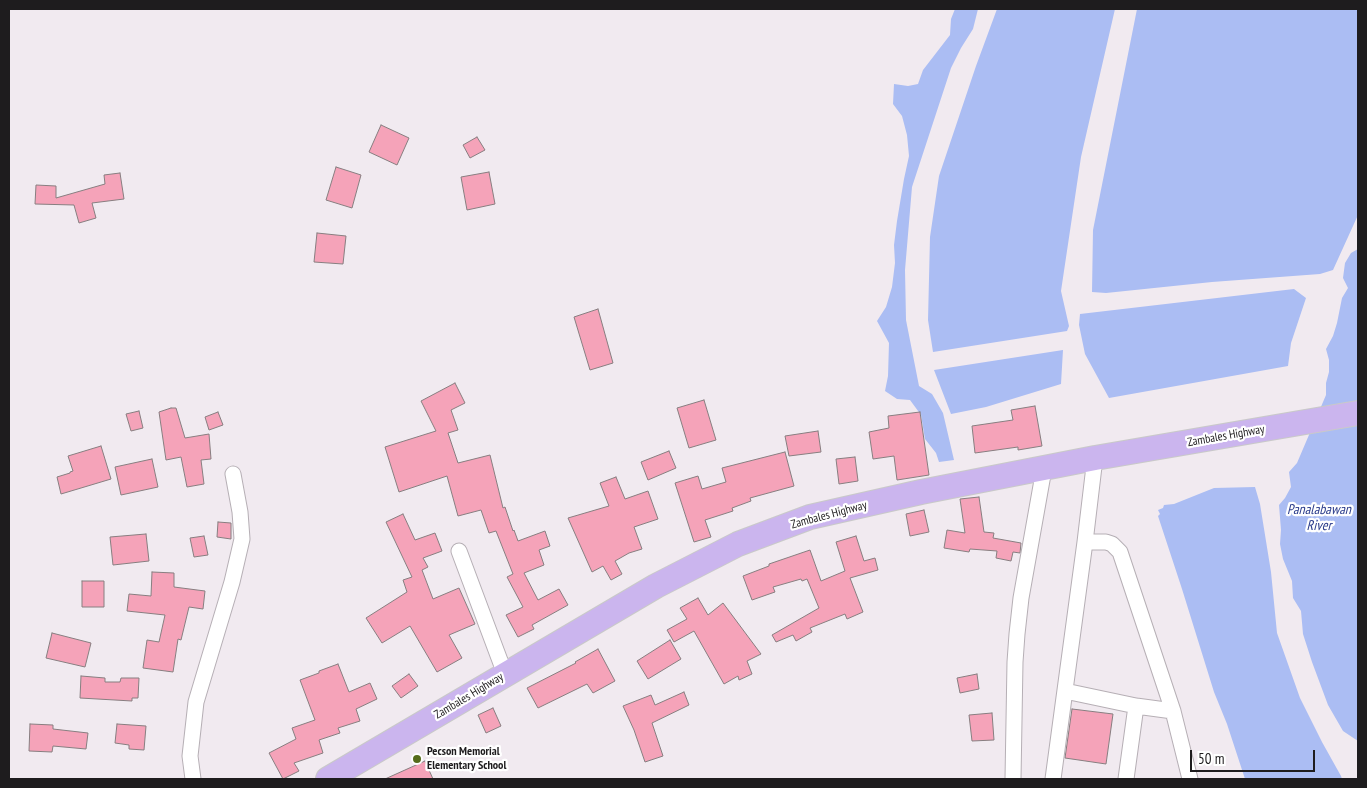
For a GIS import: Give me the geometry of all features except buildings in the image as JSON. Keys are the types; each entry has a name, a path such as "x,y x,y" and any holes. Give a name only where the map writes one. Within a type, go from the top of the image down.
{"main road":[{"name":"Zambales Highway","path":"334,778 505,674 656,586 738,544 810,517 921,492 1095,458 1358,413"}],"street":[{"path":"1053,779 1095,458"},
{"path":"1014,779 1017,634 1021,598 1044,469"},
{"path":"193,779 190,756 196,702 232,582 242,539 240,512 233,474"},
{"path":"1085,542 1106,542 1112,544 1120,552 1173,711 1190,779"},
{"path":"459,551 505,674"},
{"path":"1065,691 1136,706 1173,711"},
{"path":"1126,779 1136,706"}],"water":[{"path":"955,9 978,9 973,29 951,68 912,187 905,270 906,320 919,386 932,394 943,413 954,460 939,462 936,453 925,439 921,415 910,400 897,399 885,391 888,376 889,343 877,321 886,307 892,287 897,221 909,156 907,135 902,116 893,104 894,84 908,86 918,84 923,70 950,35 951,19"},
{"path":"997,9 1115,9 1081,157 1061,291 1069,326 1067,331 933,352 928,320 930,237 939,176"},
{"path":"1137,9 1358,9 1358,215 1333,270 1320,274 1212,282 1106,293 1092,292 1093,230"},
{"name":"Panalabawan River","path":"1358,249 1358,741 1343,731 1328,705 1312,662 1303,634 1301,611 1293,598 1292,581 1283,559 1280,544 1279,505 1291,487 1289,472 1297,463 1326,395 1329,360 1326,349 1333,336 1342,298 1348,288 1343,278 1345,263 1351,253"},
{"path":"1294,289 1306,298 1291,343 1288,366 1109,398 1085,354 1079,325 1080,314"},
{"path":"1063,350 1061,384 986,407 951,414 934,370"},
{"path":"1255,487 1260,504 1271,572 1277,633 1300,698 1342,779 1245,779 1227,724 1214,692 1158,516 1160,514 1158,510 1163,508 1164,505 1174,504 1214,488"}],"place":[{"name":"Pecson Memorial Elementary School","path":"417,759"}]}
